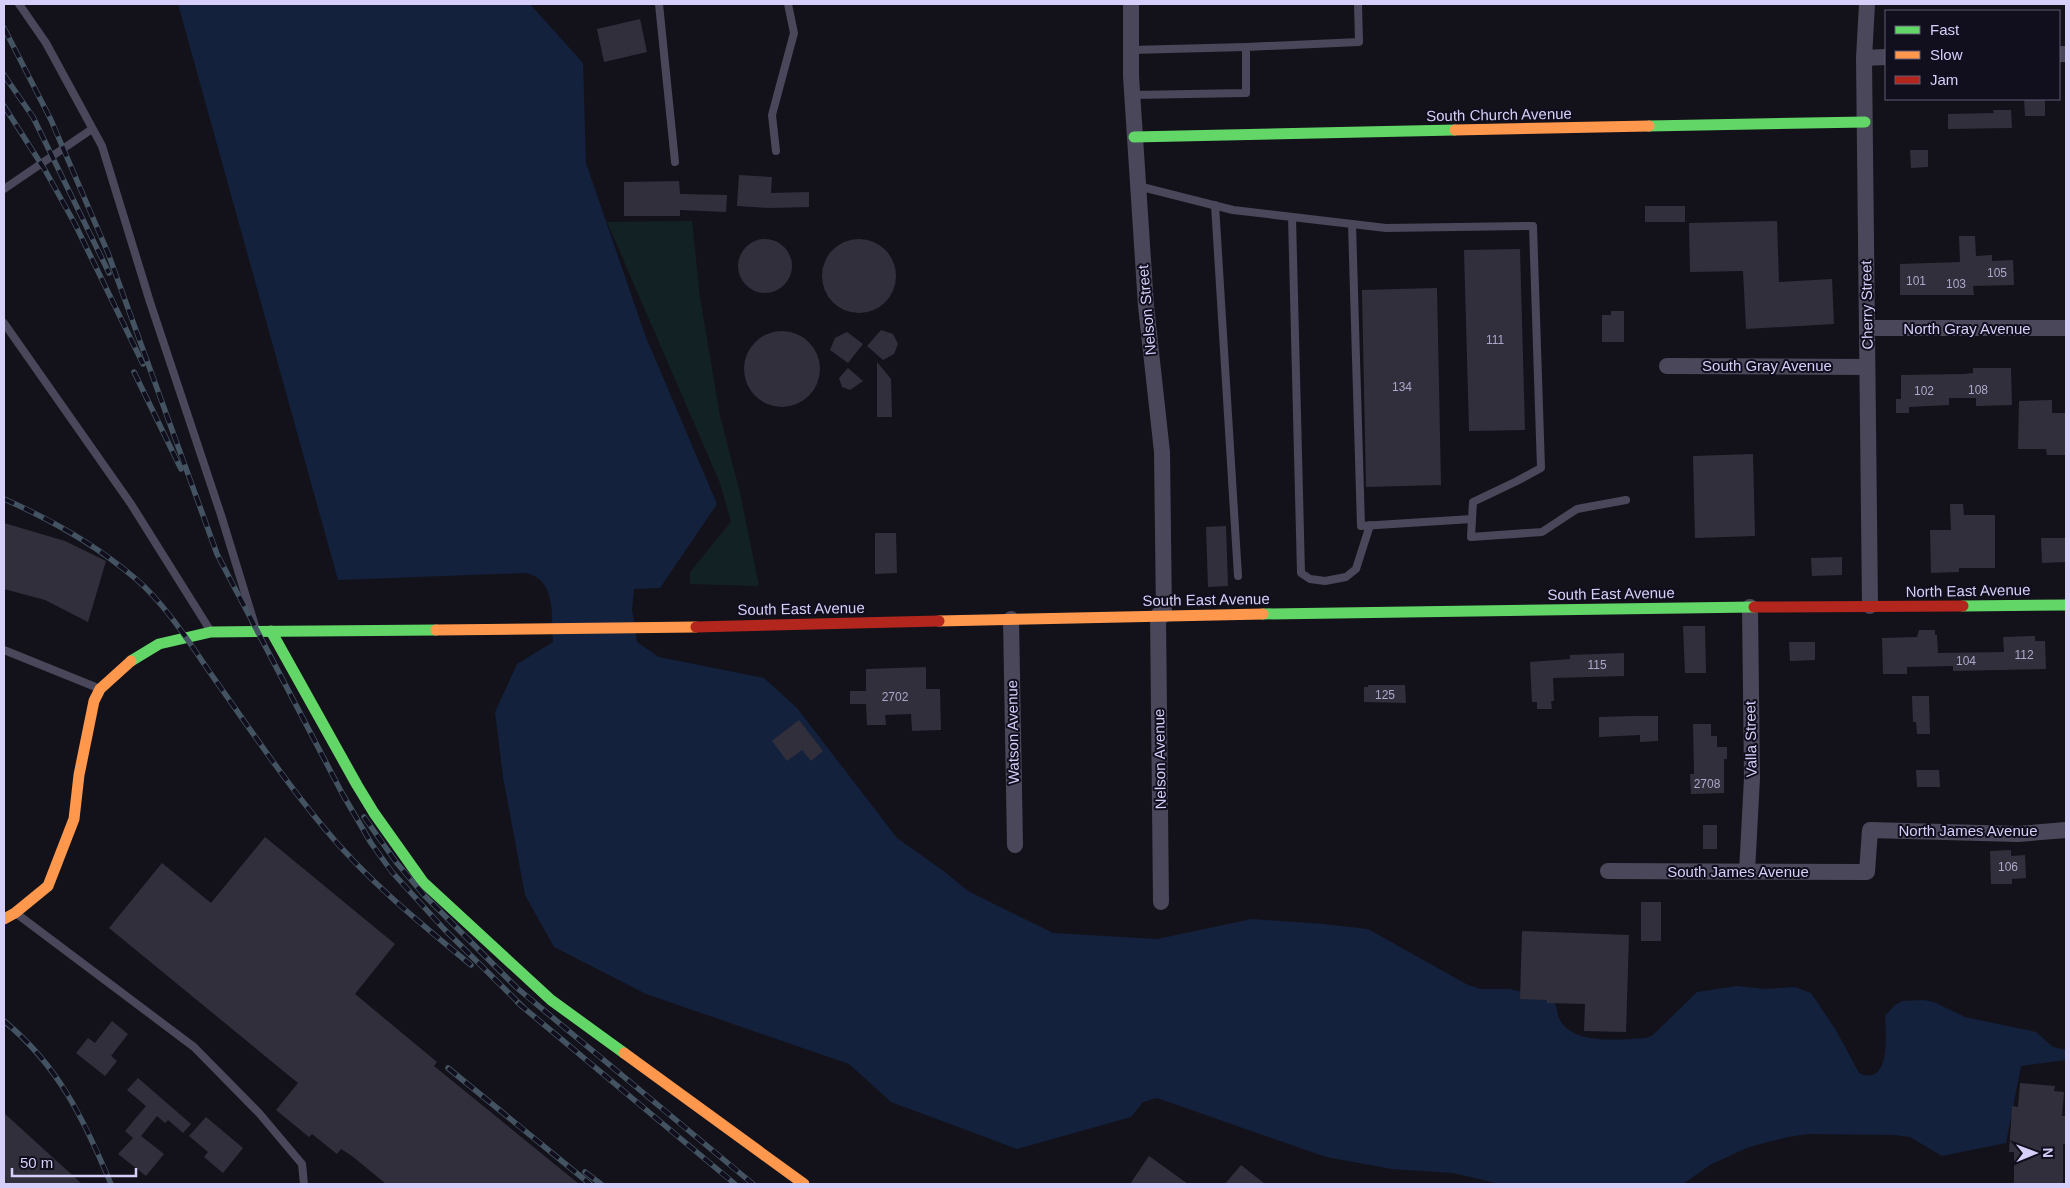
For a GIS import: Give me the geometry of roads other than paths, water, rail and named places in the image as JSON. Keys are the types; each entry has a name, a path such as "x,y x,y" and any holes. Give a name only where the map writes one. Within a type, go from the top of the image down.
{"street":[{"name":"Nelson Street","path":"1130,4 1134,137 1146,306 1162,452 1161,615"},
{"name":"Cherry Street","path":"1867,4 1864,58 1870,606"},
{"path":"1864,58 1885,57"},
{"name":"South Church Avenue","path":"1134,137 1865,122"},
{"name":"North Gray Avenue","path":"1868,328 2066,328"},
{"name":"South Gray Avenue","path":"1666,366 1868,367"},
{"name":"North East Avenue","path":"1870,606 2066,605"},
{"name":"South East Avenue","path":"100,688 135,657 159,644 212,632 660,628 1161,615 1870,606"},
{"name":"Valla Street","path":"1748,872 1752,778 1750,607"},
{"name":"Nelson Avenue","path":"1161,615 1161,902"},
{"name":"Watson Avenue","path":"1011,620 1015,845"},
{"path":"271,631 357,785 423,882 551,1000 804,1184"},
{"path":"4,920 16,913 48,886 74,819 78,775 94,701 100,688"},
{"name":"North James Avenue","path":"1867,872 1870,830 2018,834 2066,830"},
{"name":"South James Avenue","path":"1608,871 1867,872"}],"lane":[{"path":"20,4 46,43 102,146 150,302 222,515 256,631"},
{"path":"659,4 675,162"},
{"path":"776,151 772,115 794,33 788,4"},
{"path":"1131,50 1358,42 1358,4"},
{"path":"1132,95 1246,93 1246,47"},
{"path":"4,190 92,128"},
{"path":"1138,186 1233,210 1386,228 1532,226 1541,468 1473,502 1471,537 1542,532 1577,509 1626,500"},
{"path":"1215,205 1238,576"},
{"path":"1292,217 1301,573 1310,579 1326,581 1346,577 1356,569 1370,525"},
{"path":"1352,224 1361,526 1472,519"},
{"path":"4,323 131,504 212,632"},
{"path":"4,650 100,688"},
{"path":"16,913 194,1047 259,1113 302,1164 304,1184"}],"water":[{"path":"178,4 530,4 583,63 586,163 645,335 717,504 660,588 634,589 632,609 637,642 659,657 764,678 797,708 897,838 968,891 1053,933 1157,939 1252,919 1368,929 1468,985 1481,989 1509,989 1552,998 1560,1020 1567,1028 1576,1034 1599,1039 1646,1038 1653,1035 1697,992 1737,986 1765,989 1795,987 1811,993 1837,1032 1859,1073 1869,1076 1877,1073 1882,1066 1886,1045 1885,1016 1895,1005 1902,1001 1924,1000 1934,1002 1965,1017 2036,1032 2053,1047 2066,1050 2066,1060 2021,1066 2006,1143 1942,1156 1910,1137 1894,1135 1808,1134 1749,1147 1710,1165 1683,1184 1500,1184 1453,1173 1392,1169 1326,1157 1157,1098 1143,1102 1131,1117 1017,1149 891,1102 849,1064 646,994 554,947 525,895 503,777 495,712 517,664 553,642 552,611 548,591 536,577 526,573 338,580"}],"railway":[{"path":"4,28 51,120 108,253 217,554 342,793 371,843 392,872 444,929 523,1007"},
{"path":"4,75 33,117 109,273"},
{"path":"4,106 45,170 75,224 143,364"},
{"path":"134,372 181,469"},
{"path":"4,499 89,544 147,589 176,624 266,753 325,829 377,884 471,965"},
{"path":"364,817 396,862 424,895 517,988 753,1184"},
{"path":"518,1003 735,1184"},
{"path":"4,1021 23,1038 55,1075 80,1116 111,1184"},
{"path":"448,1068 590,1184"},
{"path":"585,1172 601,1184"}]}
